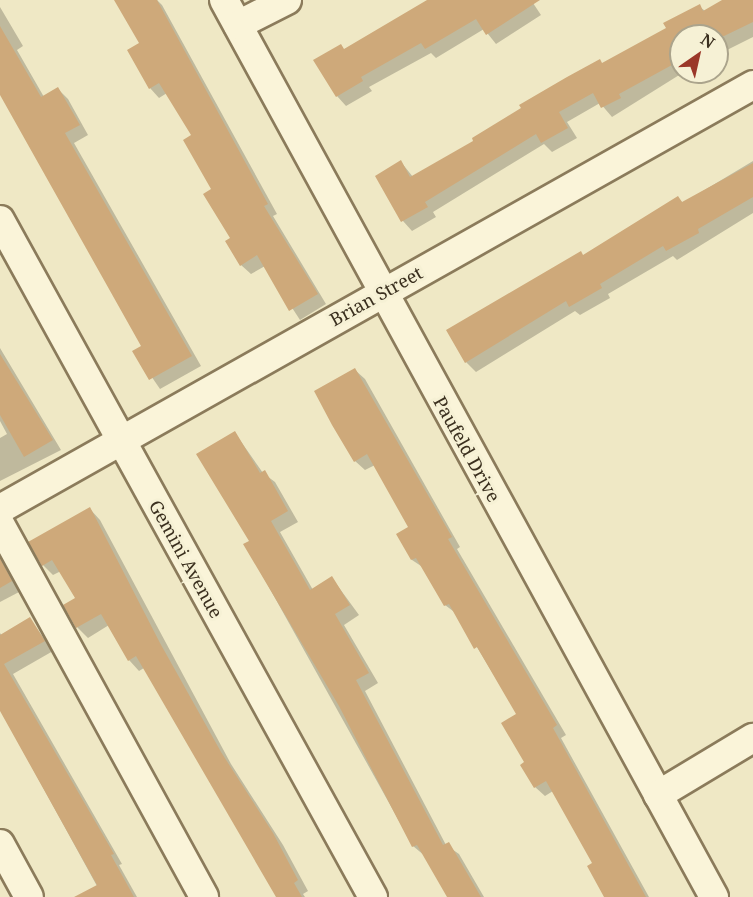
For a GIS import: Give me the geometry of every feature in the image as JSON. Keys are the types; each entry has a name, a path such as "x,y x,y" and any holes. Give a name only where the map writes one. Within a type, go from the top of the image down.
{"street":[{"name":"Paufeld Drive","path":"224,0 381,293 714,897"},
{"path":"238,25 287,0"},
{"name":"Brian Street","path":"0,509 753,85"},
{"name":"Gemini Avenue","path":"0,220 373,897"},
{"path":"0,524 204,897"},
{"path":"658,795 753,738"},
{"path":"0,844 29,897"}],"building":[{"path":"114,0 157,0 268,204 264,206 318,294 289,311 257,255 240,266 225,241 230,238 203,194 211,189 183,140 191,135 159,83 149,89 127,50 139,43"},
{"path":"427,0 540,0 486,35 476,19 425,49 421,43 361,77 363,81 336,97 313,60 341,44 344,49"},
{"path":"722,0 753,0 753,22 729,34 729,24 669,24 669,67 619,94 621,98 601,108 593,93 559,112 568,128 541,143 536,134 425,202 428,207 401,222 375,176 401,160 410,177 473,141 472,138 521,108 519,105 567,77 600,59 602,63 666,28 663,23 700,4 703,11"},
{"path":"0,26 41,97 58,87 80,125 65,133 192,356 149,380 132,351 141,346 0,95"},
{"path":"753,163 753,197 698,229 699,233 666,251 663,246 600,284 602,288 569,307 566,301 465,363 446,330 581,251 583,255 678,196 682,202"},
{"path":"0,354 53,440 24,457 0,415"},
{"path":"355,368 452,537 448,539 557,725 553,728 646,897 604,897 587,866 592,863 546,781 534,788 520,765 524,762 501,723 516,714 477,647 474,649 449,604 444,606 416,558 411,560 396,534 408,527 367,454 354,462 332,425 314,391"},
{"path":"235,431 260,473 265,470 288,511 271,521 310,590 332,576 350,605 335,614 369,673 356,680 443,845 449,842 481,897 447,897 417,845 412,847 339,706 243,544 249,541 196,454"},
{"path":"90,507 160,643 221,752 273,833 298,880 294,883 302,897 276,897 136,656 128,661 101,614 76,628 63,605 75,598 52,560 42,566 28,542"},
{"path":"0,558 12,581 0,588"},
{"path":"30,617 45,641 4,664 114,854 111,855 134,897 74,897 97,885 0,711 0,635"}]}
